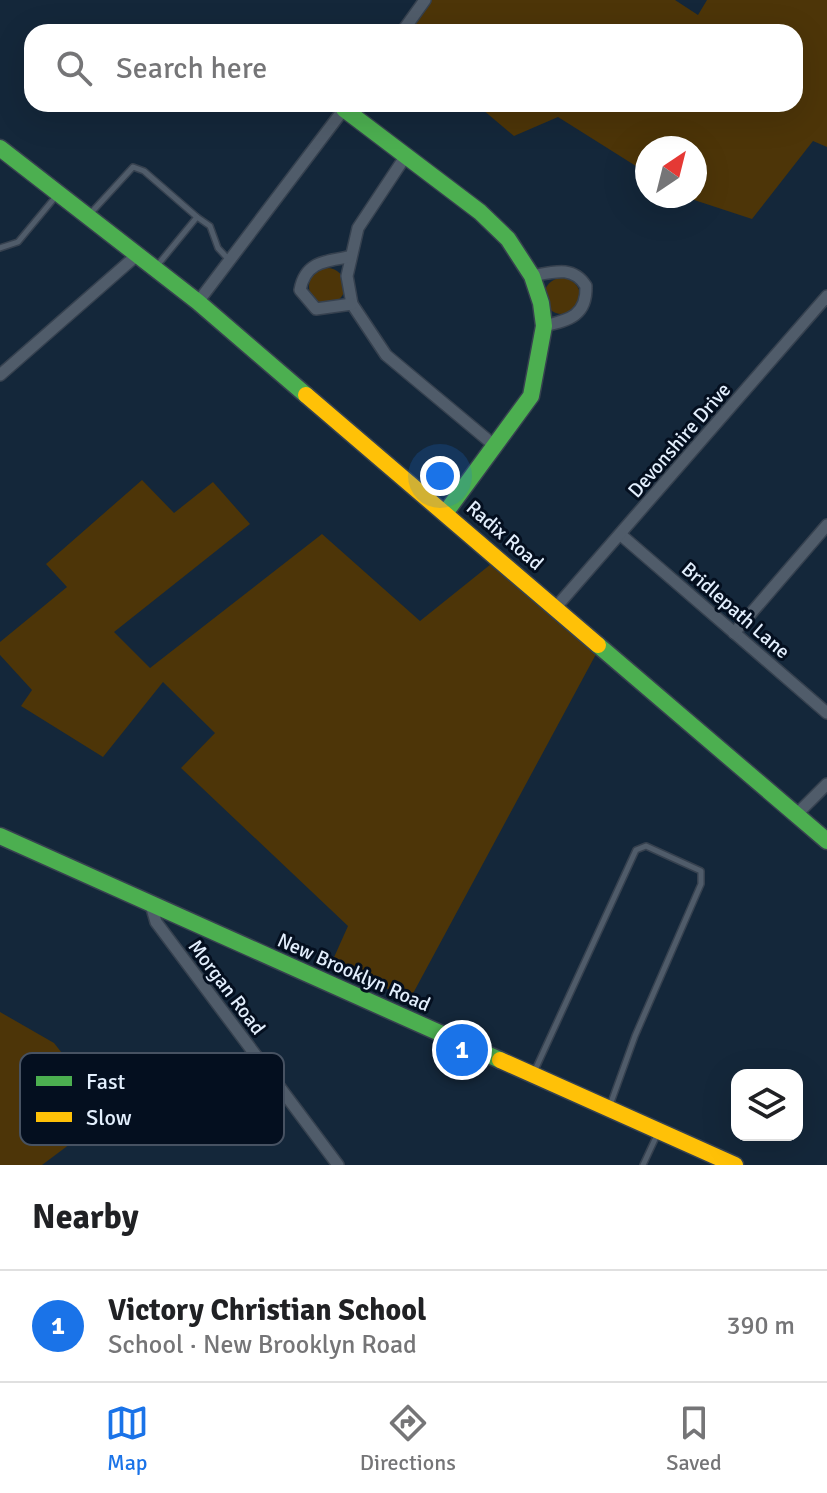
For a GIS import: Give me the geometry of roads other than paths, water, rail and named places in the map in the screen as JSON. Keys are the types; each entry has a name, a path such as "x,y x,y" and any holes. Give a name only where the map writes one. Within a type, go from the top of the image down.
{"street":[{"path":"408,24 425,0"},
{"path":"198,302 342,112"},
{"path":"353,112 405,157 480,212 508,239 532,276 544,326 531,396 446,512"},
{"name":"Radix Road","path":"0,148 198,302 557,606 827,841"},
{"path":"405,157 366,212 349,257 347,276 352,304 386,355 495,446"},
{"path":"0,375 137,255"},
{"path":"349,257 316,263 306,272 300,290 316,309 352,304"},
{"path":"532,276 560,270 573,272 586,286 583,309 572,320 544,326"},
{"name":"Devonshire Drive","path":"557,606 827,296"},
{"path":"734,633 827,525"},
{"name":"Bridlepath Lane","path":"621,535 827,713"},
{"path":"797,814 827,784"},
{"name":"New Brooklyn Road","path":"0,836 735,1165"},
{"name":"Morgan Road","path":"151,905 156,922 254,1053"},
{"name":"Morgan Road","path":"284,1093 338,1165"}],"lane":[{"path":"87,218 133,167 144,171 210,226 218,248 231,262"},
{"path":"0,248 18,242 57,194"},
{"path":"154,269 197,217"},
{"path":"533,1075 636,850 646,846 690,865 701,871 701,884 635,1036 609,1109"},
{"path":"643,1165 659,1131"}],"place":[{"name":"Victory Christian School","path":"462,1050"}]}
